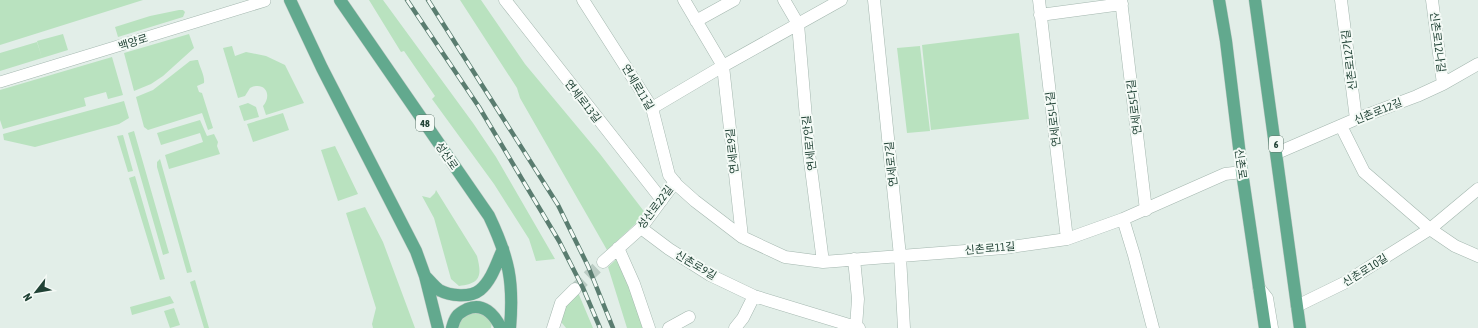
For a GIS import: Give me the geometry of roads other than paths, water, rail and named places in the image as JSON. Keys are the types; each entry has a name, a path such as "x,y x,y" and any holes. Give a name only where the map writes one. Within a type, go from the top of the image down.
{"main road":[{"path":"290,0 322,68 416,251 425,276 438,328"},
{"name":"성산로","path":"340,0 483,206 497,232 508,265 511,288 510,328"},
{"name":"신촌로","path":"1219,0 1226,41 1242,172 1265,328"},
{"name":"6","path":"1255,0 1300,328"},
{"path":"425,276 439,290 458,295 470,294 481,289 487,281 503,249"},
{"path":"452,328 456,316 468,309 478,307 488,311 497,320 501,328"}],"street":[{"name":"연세로13길","path":"505,0 662,200"},
{"name":"연세로11길","path":"583,0 652,108 670,175 674,182"},
{"name":"연세로9길","path":"684,0 723,66 742,236"},
{"path":"696,21 734,0"},
{"name":"연세로7안길","path":"784,0 798,24 809,153 823,262"},
{"path":"652,108 723,66 841,0"},
{"name":"연세로7길","path":"874,0 900,256 904,328"},
{"name":"연세로5나길","path":"1039,0 1067,239"},
{"name":"신촌로12가길","path":"1341,0 1356,119"},
{"name":"신촌로12나길","path":"1432,0 1443,84"},
{"name":"백양로","path":"0,82 265,1"},
{"name":"연세로5다길","path":"1040,15 1121,2 1146,210"},
{"name":"신촌로12길","path":"1277,153 1356,119 1417,96 1443,84 1478,64"},
{"path":"1341,126 1364,172 1430,228 1455,246 1478,256"},
{"name":"신촌로11길","path":"674,182 742,236 785,257 823,262 1004,248 1067,239 1146,210 1225,174 1242,172"},
{"name":"성산로22길","path":"603,262 641,228 674,182"},
{"name":"신촌로10길","path":"1297,306 1344,284 1430,228 1478,189"},
{"path":"1123,219 1153,328"},
{"name":"신촌로9길","path":"641,228 669,249 710,274 754,296 858,328"},
{"path":"618,248 634,284 649,328"},
{"path":"854,259 858,299 858,328"},
{"path":"1260,288 1267,298 1272,328"},
{"path":"557,325 561,303 575,289"},
{"path":"735,328 743,318 754,296"},
{"path":"669,328 689,317"}],"tunnel":[{"path":"575,289 603,262"}],"railway":[{"path":"407,0 479,107 559,241 583,288 600,328"},
{"path":"428,0 558,205 588,266 613,328"}]}
